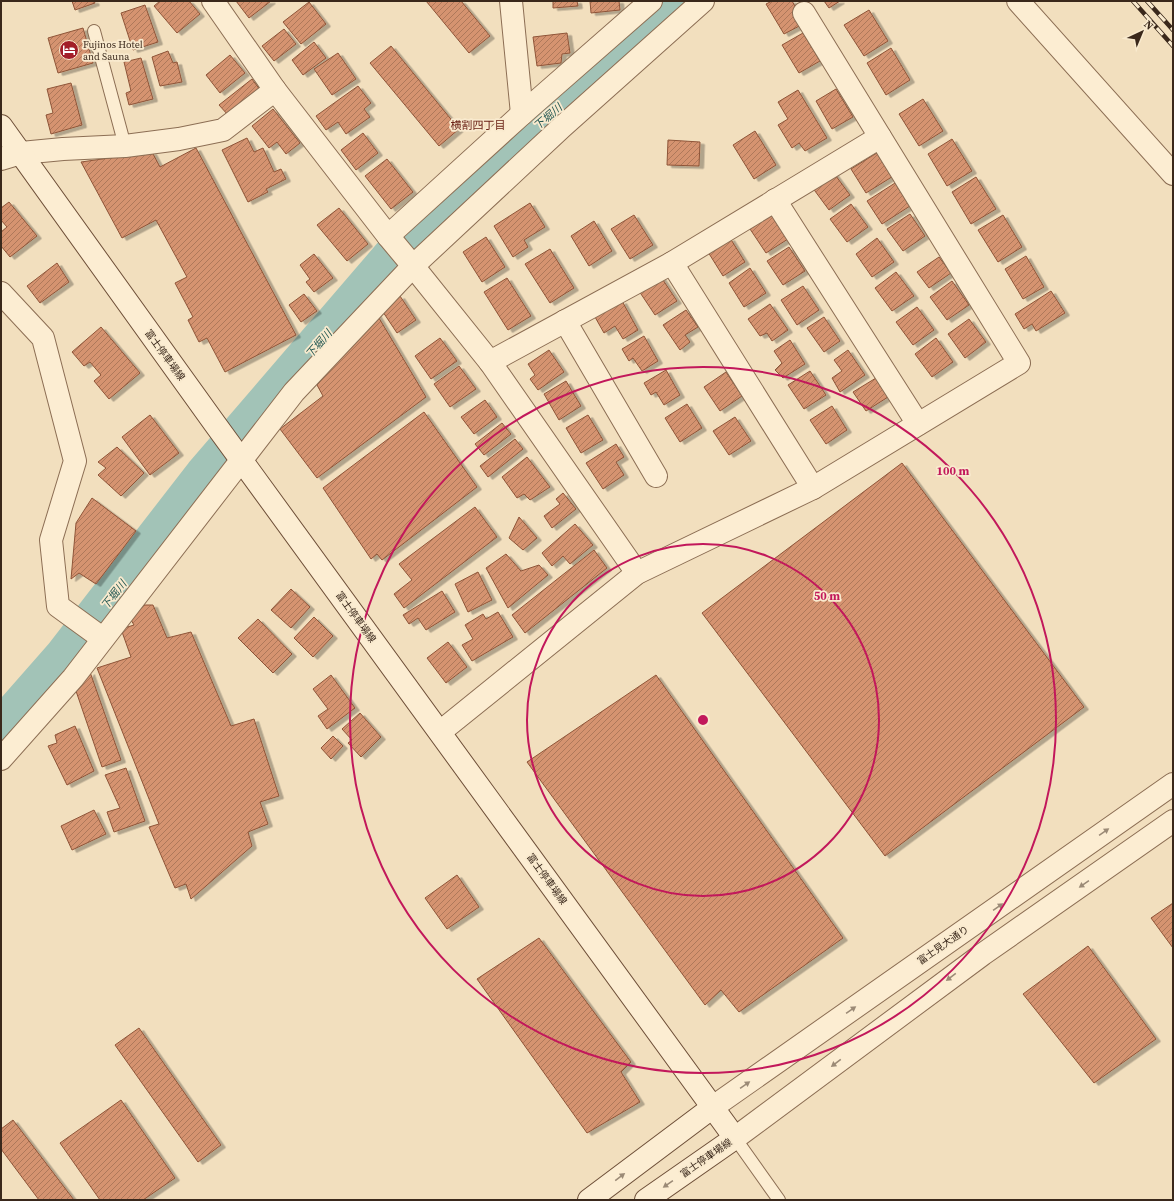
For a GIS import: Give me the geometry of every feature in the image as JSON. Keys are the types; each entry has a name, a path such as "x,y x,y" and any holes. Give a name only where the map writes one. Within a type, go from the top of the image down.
{"street":[{"path":"212,1 275,90 388,236 414,266 490,362 638,573"},
{"path":"511,1 522,114"},
{"path":"388,236 522,114 651,1"},
{"path":"1,759 73,678 102,638 294,392 414,266 556,132 703,1"},
{"path":"1018,1 1173,174"},
{"path":"440,732 638,573 813,488 1019,362 804,13"},
{"path":"11,156 63,149 124,146 179,139 223,130 275,90"},
{"name":"富士停車場線","path":"1,126 11,156 241,459 735,1138 646,1200"},
{"path":"490,362 672,263 880,137"},
{"path":"775,200 918,424"},
{"path":"672,263 813,488"},
{"path":"1,293 43,338 75,461 51,540 58,606 102,638"},
{"path":"565,321 656,476"},
{"name":"富士見大通り","path":"713,1107 1173,784"},
{"path":"735,1138 983,954 1173,821"},
{"path":"589,1200 713,1107"}],"lane":[{"path":"94,31 124,146"},
{"path":"735,1138 779,1200"}],"building":[{"path":"72,1 94,1 95,3 75,10"},
{"path":"160,1 189,1 200,14 177,33 154,6"},
{"path":"236,1 271,1 249,18"},
{"path":"426,1 461,1 490,36 469,53"},
{"path":"553,1 577,1 578,6 553,8"},
{"path":"590,1 619,1 620,10 591,13"},
{"path":"772,1 792,1 805,23 784,34 766,4"},
{"path":"824,1 840,1 829,8"},
{"path":"309,2 326,24 301,44 283,22"},
{"path":"145,5 158,42 133,50 121,13"},
{"path":"869,10 888,41 864,56 844,25"},
{"path":"83,28 93,63 58,73 48,38"},
{"path":"284,29 296,44 274,61 262,46"},
{"path":"567,33 570,53 562,54 561,63 537,66 533,37"},
{"path":"803,33 820,61 799,73 782,45"},
{"path":"314,42 326,58 303,75 292,60"},
{"path":"391,46 459,129 439,146 370,63"},
{"path":"891,48 910,80 886,95 867,63"},
{"path":"168,51 173,63 177,62 182,82 160,86 152,57"},
{"path":"338,53 356,79 332,95 314,69"},
{"path":"230,55 245,73 220,93 206,75"},
{"path":"141,58 153,99 129,105 126,93 131,91 124,62"},
{"path":"252,79 260,90 228,115 219,105"},
{"path":"71,83 82,125 51,134 46,115 53,113 47,89"},
{"path":"358,86 371,103 364,109 370,117 346,134 338,122 326,130 316,116"},
{"path":"836,89 853,117 832,129 816,101"},
{"path":"798,90 827,138 805,151 799,143 792,148 778,125 788,119 778,102"},
{"path":"923,99 943,131 919,146 899,114"},
{"path":"273,109 300,143 286,154 277,142 269,148 252,126"},
{"path":"755,131 776,165 754,179 733,145"},
{"path":"363,133 378,153 356,170 341,150"},
{"path":"247,138 254,152 263,148 274,172 281,169 286,179 266,189 268,192 248,202 222,150"},
{"path":"952,139 972,171 947,186 928,154"},
{"path":"668,140 700,142 699,166 667,165"},
{"path":"196,148 296,335 225,372 207,338 199,342 188,320 193,317 175,283 187,277 156,220 122,238 81,162 152,152 160,167"},
{"path":"880,151 895,175 866,193 851,169"},
{"path":"387,159 413,192 391,209 365,176"},
{"path":"833,172 850,195 829,210 812,187"},
{"path":"976,177 996,209 971,224 952,192"},
{"path":"895,183 910,206 882,224 867,201"},
{"path":"9,202 37,236 10,257 1,246 1,232 7,227 1,220 1,208"},
{"path":"530,203 545,227 524,240 528,247 513,257 494,226"},
{"path":"851,204 868,227 847,242 830,219"},
{"path":"339,208 368,244 347,261 317,225"},
{"path":"910,214 925,236 903,251 887,229"},
{"path":"634,215 653,245 630,259 611,229"},
{"path":"772,215 788,239 766,253 750,229"},
{"path":"1003,215 1022,247 998,262 978,230"},
{"path":"594,221 612,251 589,266 571,236"},
{"path":"486,237 505,267 482,282 463,252"},
{"path":"730,238 745,262 723,276 708,252"},
{"path":"877,238 894,262 872,277 856,254"},
{"path":"789,247 805,271 783,285 767,261"},
{"path":"550,249 574,288 550,303 525,264"},
{"path":"314,254 333,278 314,292 306,282 310,279 300,265"},
{"path":"1026,256 1044,287 1023,299 1005,269"},
{"path":"939,257 951,273 929,288 917,272"},
{"path":"57,263 69,282 40,303 27,286"},
{"path":"750,268 766,293 744,307 729,283"},
{"path":"896,272 914,296 892,311 875,288"},
{"path":"661,277 677,301 655,315 639,291"},
{"path":"507,278 531,316 508,330 484,292"},
{"path":"952,281 969,305 947,320 930,297"},
{"path":"803,286 819,310 797,325 781,300"},
{"path":"1051,291 1065,313 1036,331 1032,324 1024,329 1015,314"},
{"path":"304,294 317,311 301,322 289,305"},
{"path":"400,296 416,320 397,333 381,309"},
{"path":"622,301 638,330 623,339 615,326 604,333 595,317"},
{"path":"770,304 788,330 772,341 767,333 760,336 748,319"},
{"path":"917,307 934,330 913,345 896,322"},
{"path":"686,310 698,327 685,335 690,342 680,350 663,325"},
{"path":"376,313 426,397 317,478 280,429 323,396 317,385"},
{"path":"824,317 840,341 824,352 807,328"},
{"path":"969,319 986,342 965,358 948,334"},
{"path":"101,327 140,373 109,399 94,381 101,375 90,362 84,366 72,352"},
{"path":"644,336 658,361 642,371 633,358 629,361 622,349"},
{"path":"440,338 457,361 431,379 415,356"},
{"path":"936,338 953,362 932,377 915,354"},
{"path":"790,340 805,364 783,378 775,370 782,363 774,351"},
{"path":"549,350 564,372 538,390 530,379 535,375 528,364"},
{"path":"848,350 865,375 840,392 832,378 842,371 834,360"},
{"path":"459,366 476,389 450,407 434,384"},
{"path":"666,370 680,395 664,405 656,392 651,395 644,383"},
{"path":"810,371 826,395 804,409 788,385"},
{"path":"726,372 742,396 720,411 704,387"},
{"path":"876,378 888,397 866,411 853,392"},
{"path":"566,381 581,406 559,420 544,394"},
{"path":"485,400 497,417 474,434 461,417"},
{"path":"687,404 702,428 680,442 665,418"},
{"path":"832,406 847,430 826,444 810,420"},
{"path":"424,412 477,487 382,560 377,554 371,559 323,488"},
{"path":"150,415 179,453 150,475 122,437"},
{"path":"588,415 603,440 581,453 566,428"},
{"path":"735,417 751,441 729,455 713,431"},
{"path":"502,423 511,434 484,455 475,444"},
{"path":"515,439 523,449 488,477 480,466"},
{"path":"616,444 624,457 616,462 624,475 603,489 586,463"},
{"path":"117,447 144,473 121,496 98,475 106,468 98,462"},
{"path":"527,457 550,487 530,500 524,494 517,498 502,477"},
{"path":"902,463 1084,707 885,856 702,613"},
{"path":"563,493 576,509 552,528 544,516 560,504 556,499"},
{"path":"92,498 136,531 96,584 79,573 71,579 76,523"},
{"path":"475,507 497,537 404,608 394,594 412,580 399,564"},
{"path":"519,517 537,538 523,550 509,538"},
{"path":"575,524 593,545 570,564 563,556 552,566 542,553"},
{"path":"594,550 607,568 525,633 512,615"},
{"path":"506,554 521,571 539,565 548,575 508,608 486,568"},
{"path":"478,572 492,600 468,612 455,584"},
{"path":"291,589 310,607 291,628 271,610"},
{"path":"442,591 455,612 426,630 418,618 409,624 403,615"},
{"path":"142,605 153,605 167,638 191,632 231,726 254,719 279,796 260,802 268,824 248,832 252,846 191,899 186,884 175,888 149,827 159,824 97,668 131,657 121,629 134,625 131,620"},
{"path":"498,612 513,637 472,661 462,645 473,639 465,625 483,614 486,619"},
{"path":"314,617 333,636 313,657 294,638"},
{"path":"258,619 292,654 273,673 238,638"},
{"path":"448,642 467,667 446,683 427,658"},
{"path":"90,672 121,760 102,767 76,691"},
{"path":"331,675 355,708 327,729 318,716 328,709 313,689"},
{"path":"656,675 843,938 739,1012 721,990 705,1005 527,762"},
{"path":"360,713 381,737 361,757 348,743 352,740 342,729"},
{"path":"75,726 94,771 67,785 48,746 57,743 55,735"},
{"path":"333,736 343,746 331,759 321,748"},
{"path":"126,768 145,821 114,832 107,812 120,808 105,775"},
{"path":"94,810 106,834 72,850 61,826"},
{"path":"457,875 479,907 447,929 425,898"},
{"path":"1173,903 1173,948 1151,918"},
{"path":"539,938 631,1062 621,1072 640,1102 587,1133 477,979"},
{"path":"1088,946 1156,1039 1094,1083 1023,994"},
{"path":"139,1028 221,1145 198,1162 115,1045"},
{"path":"121,1100 175,1178 143,1200 100,1200 60,1143"},
{"path":"13,1120 74,1200 39,1200 1,1149 1,1129"}],"waterway":[{"name":"下堀川","path":"1,730 65,657 205,476 394,256 515,145 681,1"}],"railway":[{"path":"1133,1 1173,46"},
{"path":"1147,1 1173,30"}],"place":[{"name":"Fujinos Hotel and Sauna","path":"69,50"}],"district":[{"name":"横割四丁目","path":"478,125"}]}
